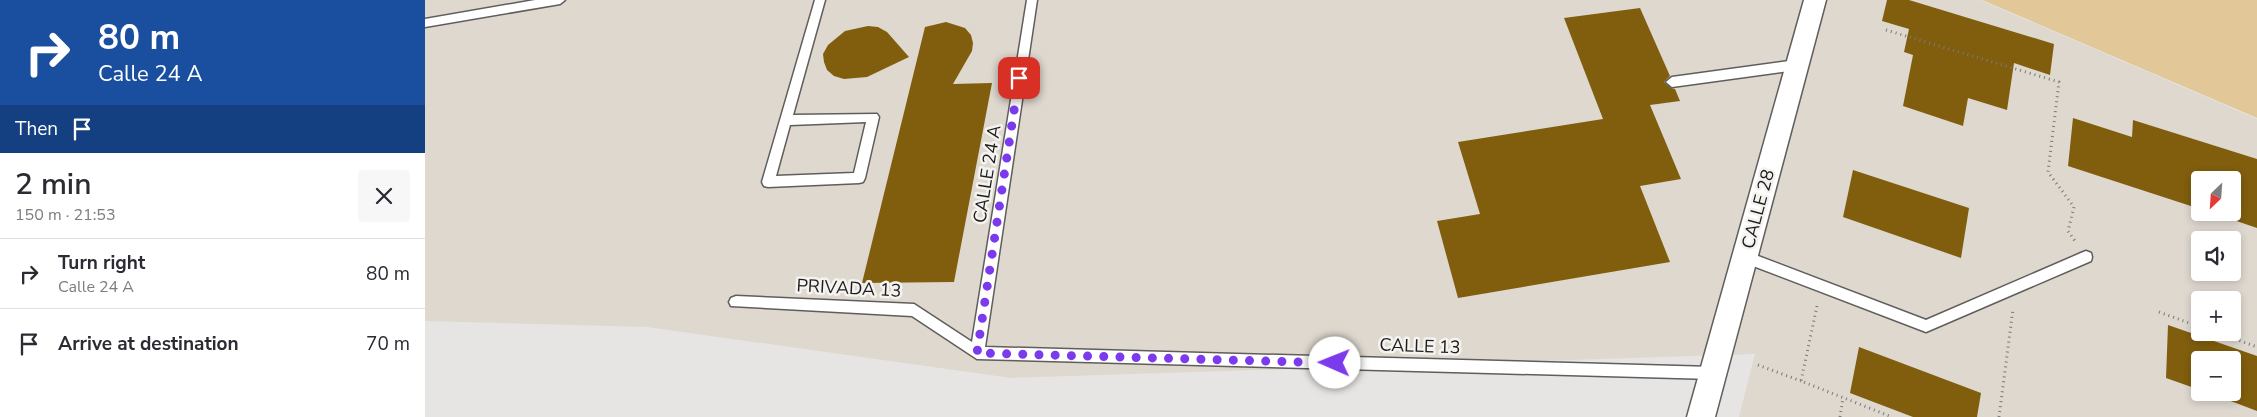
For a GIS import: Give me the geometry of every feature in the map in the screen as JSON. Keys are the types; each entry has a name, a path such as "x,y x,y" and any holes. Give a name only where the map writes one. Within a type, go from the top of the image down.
{"street":[{"name":"CALLE 28","path":"1701,417 1815,0"}],"lane":[{"path":"425,23 560,0"},
{"path":"786,120 873,117 859,178 769,182 786,120 820,0"},
{"name":"CALLE 24 A","path":"977,353 1032,0"},
{"path":"1672,82 1797,65"},
{"path":"1745,257 1927,326 2015,286 2086,257"},
{"name":"PRIVADA 13","path":"736,302 914,310 977,353"},
{"name":"CALLE 13","path":"977,353 1713,373"}],"path":[{"path":"1886,30 2059,82 2047,172 2074,207 2068,231 2086,257"},
{"path":"1801,381 1821,286"},
{"path":"1999,417 2015,286"},
{"path":"2159,312 2191,324"},
{"path":"2240,341 2257,347"},
{"path":"1758,364 1892,417"},
{"path":"1840,417 1843,398"}],"shaded area":[{"path":"425,0 1980,0 2257,119 2257,417 1739,417 1755,354 1011,378 647,327 425,321"},
{"path":"1982,0 2257,0 2257,118"}],"building":[{"path":"1887,0 1909,0 2054,44 2050,75 2014,63 2007,110 1968,98 1963,126 1903,106 1913,55 1904,52 1909,29 1882,21"},
{"path":"1640,8 1670,76 1664,82 1675,89 1680,101 1650,105 1681,179 1640,186 1670,262 1458,298 1437,221 1480,214 1458,142 1603,119 1564,18"},
{"path":"946,22 965,28 971,35 973,43 972,51 953,84 992,83 954,282 862,283 925,27"},
{"path":"868,26 878,27 887,32 909,57 867,77 844,79 834,76 827,70 824,62 823,54 828,45 845,31"},
{"path":"2073,118 2132,137 2133,120 2257,159 2257,228 2236,221 2241,221 2241,171 2191,171 2191,206 2068,166"},
{"path":"1853,170 1969,208 1961,258 1843,217"},
{"path":"2168,325 2191,333 2191,341 2214,341 2257,356 2257,411 2231,401 2241,401 2241,351 2191,351 2191,387 2166,378"},
{"path":"1859,347 1981,393 1977,417 1913,417 1850,393"}],"route":[{"path":"1019,78 977,353 1335,363"}]}
